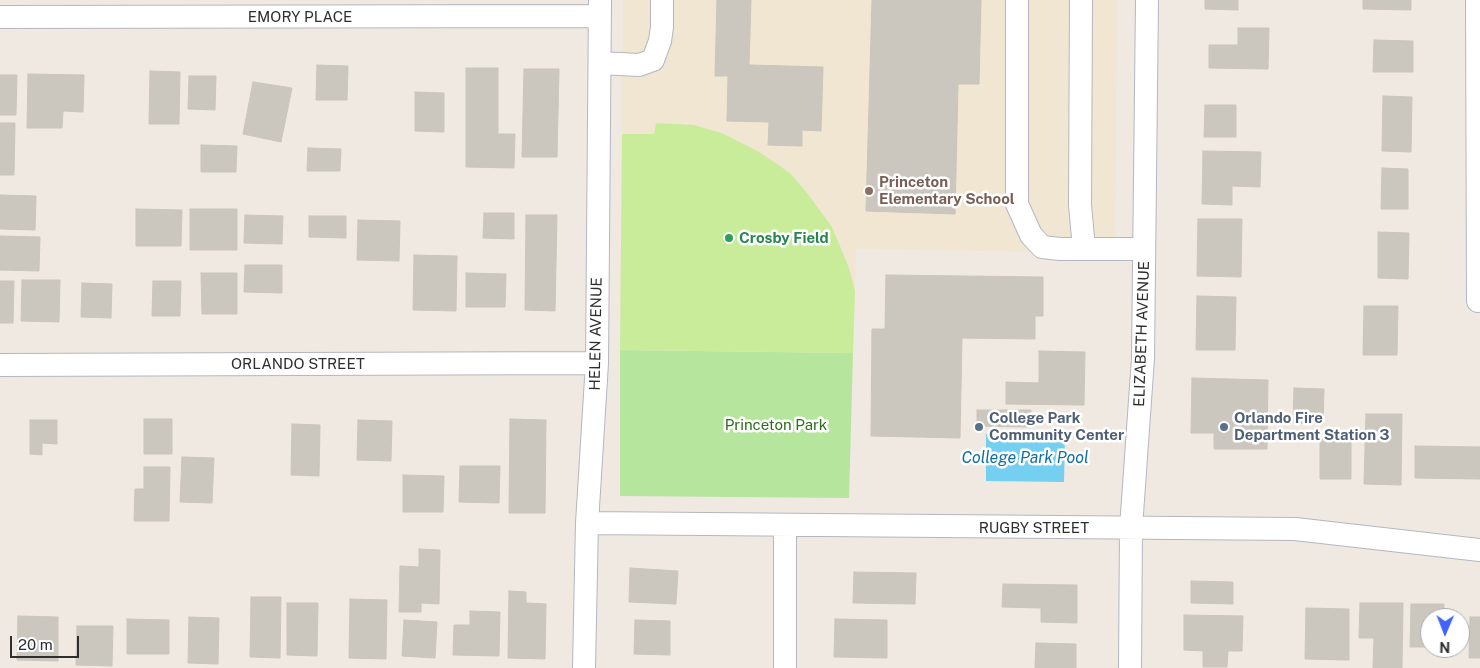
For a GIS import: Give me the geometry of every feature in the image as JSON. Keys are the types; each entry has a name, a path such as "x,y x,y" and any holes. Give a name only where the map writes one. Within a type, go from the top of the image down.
{"street":[{"path":"600,63 639,65 653,60 660,41 662,0"},
{"path":"1017,0 1017,204 1031,235 1042,247 1060,249 1144,249"},
{"path":"1081,0 1080,205 1084,249"},
{"name":"ELIZABETH AVENUE","path":"1130,668 1131,528 1143,358 1147,0"},
{"path":"1477,0 1478,301"},
{"name":"EMORY PLACE","path":"0,17 600,8"},
{"name":"HELEN AVENUE","path":"584,668 587,523 597,363 600,8"},
{"name":"ORLANDO STREET","path":"0,365 597,363"},
{"name":"RUGBY STREET","path":"587,523 1295,529 1480,550"},
{"path":"784,526 784,668"}],"shaded area":[{"name":"Princeton Elementary School","path":"623,0 1117,0 1115,253 856,249 853,353 620,350"}],"green space":[{"name":"Crosby Field","path":"656,123 694,125 724,134 759,152 791,174 832,227 849,268 855,291 853,353 620,350 622,134 654,134"},
{"name":"Princeton Park","path":"620,350 853,353 849,498 620,496"}],"water":[{"name":"College Park Pool","path":"986,434 1065,435 1064,482 986,481"}],"building":[{"path":"717,0 751,0 749,65 823,67 821,131 802,130 802,146 768,145 769,122 727,121 728,76 715,76"},
{"path":"872,0 981,0 979,84 958,84 955,214 866,211"},
{"path":"1205,0 1238,0 1238,10 1205,9"},
{"path":"1363,0 1411,0 1411,10 1363,9"},
{"path":"1238,28 1269,28 1268,69 1209,68 1209,45 1238,45"},
{"path":"1374,40 1413,41 1413,72 1373,72"},
{"path":"317,65 348,66 347,100 316,100"},
{"path":"466,68 498,68 498,134 515,134 514,168 466,167"},
{"path":"524,69 559,69 557,157 522,157"},
{"path":"150,71 180,72 179,124 149,124"},
{"path":"28,74 84,75 83,112 63,111 62,128 27,128"},
{"path":"0,75 17,75 16,115 0,115"},
{"path":"189,76 216,76 215,110 188,109"},
{"path":"253,82 292,88 281,142 243,134"},
{"path":"415,92 444,93 444,132 415,131"},
{"path":"1383,96 1412,97 1411,152 1382,151"},
{"path":"1205,105 1236,105 1236,137 1204,137"},
{"path":"0,123 15,123 14,175 0,175"},
{"path":"201,145 237,146 236,172 201,172"},
{"path":"308,148 341,149 340,171 307,171"},
{"path":"1203,151 1261,152 1260,187 1232,186 1232,205 1202,204"},
{"path":"1382,168 1408,169 1408,209 1381,209"},
{"path":"0,195 36,196 35,230 0,229"},
{"path":"136,209 182,210 181,246 136,246"},
{"path":"190,209 237,209 237,250 190,250"},
{"path":"484,213 514,213 514,239 483,238"},
{"path":"245,215 283,216 282,244 244,243"},
{"path":"526,215 557,215 555,311 525,310"},
{"path":"309,216 346,216 346,238 309,237"},
{"path":"1198,219 1242,219 1241,277 1197,276"},
{"path":"358,220 400,221 399,261 357,260"},
{"path":"1378,232 1409,233 1408,279 1378,278"},
{"path":"0,236 40,237 39,271 0,270"},
{"path":"414,255 457,256 456,311 413,310"},
{"path":"245,265 282,265 282,293 244,292"},
{"path":"201,273 237,273 237,314 202,314"},
{"path":"466,273 506,274 505,307 466,307"},
{"path":"886,275 1043,277 1043,316 1035,316 1035,339 962,338 960,438 871,436 872,329 885,329"},
{"path":"22,280 60,280 59,322 21,321"},
{"path":"0,281 14,281 13,323 0,323"},
{"path":"153,281 181,281 180,316 152,316"},
{"path":"82,283 112,284 111,318 81,317"},
{"path":"1197,296 1236,297 1235,350 1196,350"},
{"path":"1364,306 1398,306 1397,355 1363,355"},
{"path":"1039,351 1085,352 1084,405 1006,404 1006,382 1039,383"},
{"path":"1192,378 1268,380 1267,449 1214,449 1214,433 1191,433"},
{"path":"1294,388 1324,389 1323,424 1293,423"},
{"path":"977,410 1031,410 1030,427 977,426"},
{"path":"1366,414 1402,414 1401,485 1364,484"},
{"path":"144,419 172,419 172,454 144,454"},
{"path":"510,419 546,420 545,513 509,513"},
{"path":"30,420 57,420 57,444 42,443 42,455 30,454"},
{"path":"358,420 392,421 391,461 357,460"},
{"path":"292,424 320,425 319,476 291,475"},
{"path":"1320,438 1351,438 1351,479 1320,479"},
{"path":"1415,446 1480,447 1480,479 1415,478"},
{"path":"182,457 214,458 212,503 180,502"},
{"path":"460,466 500,466 499,503 459,502"},
{"path":"144,467 170,467 169,521 134,521 135,489 144,489"},
{"path":"403,475 444,476 443,512 403,512"},
{"path":"419,549 440,550 439,604 421,603 421,612 399,612 400,566 419,567"},
{"path":"630,568 678,571 676,604 629,602"},
{"path":"854,572 916,573 915,604 853,603"},
{"path":"1191,581 1233,582 1233,604 1191,603"},
{"path":"1003,584 1077,585 1077,623 1041,622 1041,608 1002,607"},
{"path":"509,591 526,592 526,603 546,604 545,659 508,658"},
{"path":"251,597 281,597 280,658 250,657"},
{"path":"350,599 387,600 386,659 349,658"},
{"path":"287,603 318,603 317,656 287,655"},
{"path":"1360,603 1403,603 1402,668 1373,668 1374,638 1359,638"},
{"path":"1411,604 1444,604 1444,608 1420,608 1420,647 1410,647"},
{"path":"1306,608 1349,609 1349,660 1305,659"},
{"path":"470,611 500,612 499,656 453,655 454,625 470,625"},
{"path":"1184,615 1243,616 1242,651 1228,651 1227,667 1203,667 1203,651 1184,650"},
{"path":"18,616 58,617 58,661 17,660"},
{"path":"189,617 219,618 218,664 188,663"},
{"path":"1470,617 1480,617 1480,658 1470,658"},
{"path":"127,619 169,620 169,654 127,654"},
{"path":"835,619 887,620 887,658 834,657"},
{"path":"404,620 437,622 435,658 402,656"},
{"path":"635,620 670,621 670,655 634,654"},
{"path":"77,626 113,626 112,666 76,665"},
{"path":"1036,643 1076,644 1076,668 1035,668"}],"place":[{"name":"Princeton Elementary School","path":"869,191"},
{"name":"Crosby Field","path":"729,238"},
{"name":"College Park Community Center","path":"979,427"},
{"name":"Orlando Fire Department Station 3","path":"1224,427"}]}
